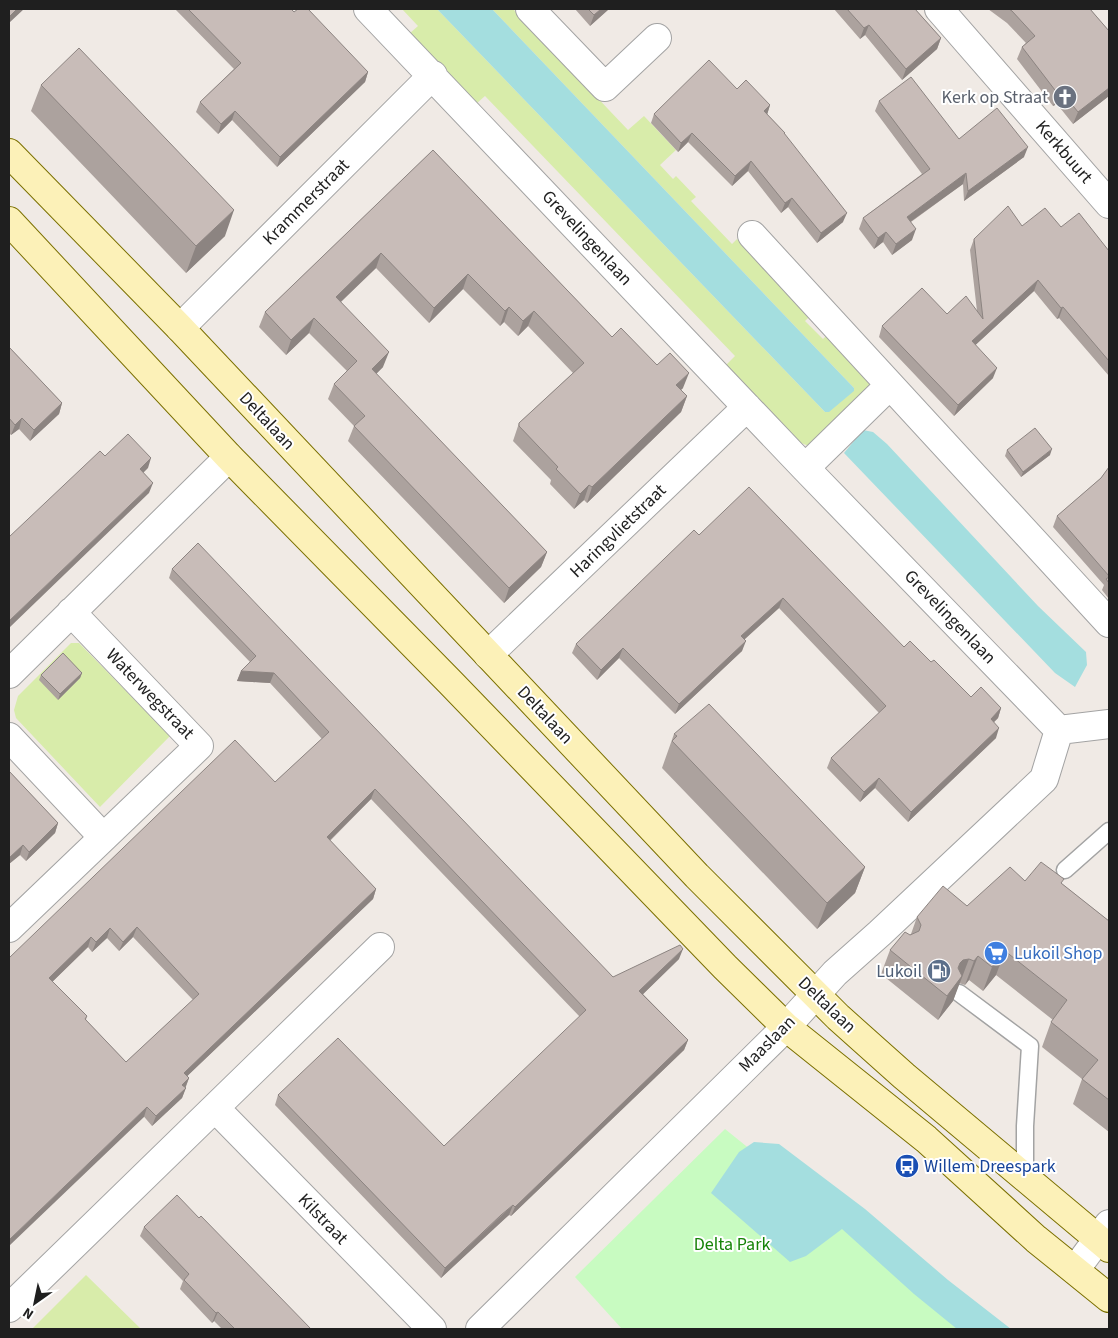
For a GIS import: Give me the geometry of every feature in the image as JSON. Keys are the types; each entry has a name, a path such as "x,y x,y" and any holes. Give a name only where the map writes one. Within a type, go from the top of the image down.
{"street":[{"name":"Grevelingenlaan","path":"368,9 433,75 805,468 1059,730"},
{"path":"530,9 605,87 657,38"},
{"name":"Kerkbuurt","path":"939,9 1109,204"},
{"name":"Krammerstraat","path":"180,328 433,75"},
{"name":"Deltalaan","path":"9,153 180,328 697,876 838,1017 904,1076 1025,1178 1106,1237"},
{"path":"9,221 229,457 450,682 718,960 786,1027 926,1139 1036,1239 1109,1298"},
{"path":"752,235 1109,623"},
{"path":"805,468 890,385"},
{"name":"Haringvlietstraat","path":"488,656 748,408"},
{"path":"9,674 229,457"},
{"name":"Waterwegstraat","path":"9,928 199,746 71,612"},
{"path":"1059,730 1109,724"},
{"name":"Maaslaan","path":"480,1329 786,1027 835,973 887,939 1044,779 1059,730"},
{"path":"9,737 103,837"},
{"path":"9,1308 380,947"},
{"name":"Kilstraat","path":"215,1108 432,1329"},
{"path":"1075,1270 1106,1237"}],"lane":[{"path":"1065,870 1109,831"},
{"path":"959,993 1030,1046 1025,1126 1025,1178"}],"green space":[{"path":"402,9 437,9 825,412 854,388 492,9 513,9 628,130 644,116 676,150 660,165 673,179 676,176 696,197 691,201 732,244 737,239 811,315 805,321 823,339 829,333 870,376 870,393 809,446 801,443 726,365 735,356 485,96 476,104 409,34 418,26"},
{"path":"71,643 79,643 170,736 100,807 16,718 14,710 18,696"},
{"name":"Delta Park","path":"725,1129 973,1329 622,1329 575,1277"},
{"path":"86,1275 141,1329 32,1329"}],"water":[{"path":"437,9 492,9 854,388 854,391 829,412 825,412"},
{"path":"863,430 873,432 887,444 1038,606 1086,652 1087,665 1075,687 1055,673 844,453"},
{"path":"754,1142 779,1144 865,1209 948,1280 1011,1329 957,1329 914,1294 842,1229 806,1256 790,1262 711,1193 739,1152"}],"building":[{"path":"9,9 17,9 9,17"},
{"path":"188,9 291,9 294,12 298,9 308,9 368,72 280,157 235,111 221,124 200,102 241,63"},
{"path":"588,9 601,9 594,15"},
{"path":"847,9 915,9 941,38 906,69 869,25 864,28"},
{"path":"1009,9 1090,9 1109,31 1109,88 1078,112 1062,92 1058,94 1022,47 1035,36"},
{"path":"79,48 234,210 196,246 41,85"},
{"path":"709,60 737,89 746,80 770,105 764,111 785,133 847,213 821,233 792,198 785,203 751,161 735,176 692,133 681,143 654,114"},
{"path":"911,77 959,139 997,108 1028,147 968,191 966,173 907,217 916,229 896,244 886,232 878,238 863,218 930,169 879,101"},
{"path":"433,150 612,337 621,328 657,365 670,353 689,373 676,385 687,396 592,487 589,485 580,494 556,469 558,467 519,426 519,423 584,363 534,311 523,321 509,307 505,311 468,274 434,308 381,253 336,297 389,352 372,369 547,552 509,588 354,426 365,416 334,384 357,361 314,318 291,340 265,312"},
{"path":"1008,206 1022,226 1045,208 1061,227 1079,213 1109,251 1109,361 1038,280 972,341 997,368 958,405 882,326 922,288 947,314 966,296 983,319 974,239"},
{"path":"9,347 62,403 34,430 22,418 15,425 9,418"},
{"path":"1035,428 1052,449 1023,472 1007,450"},
{"path":"128,434 151,458 140,469 153,483 9,621 9,537 100,451 105,456"},
{"path":"1109,467 1109,576 1057,516 1101,478"},
{"path":"749,487 904,647 910,641 931,662 934,660 971,697 981,687 1001,708 991,719 999,728 911,812 879,778 864,792 831,758 886,706 783,598 741,636 746,641 679,704 623,648 601,670 576,644 694,530 699,535"},
{"path":"198,543 613,977 680,945 683,949 639,991 688,1040 515,1207 513,1205 501,1215 445,1268 278,1095 338,1038 444,1146 586,1010 375,789 327,837 376,889 184,1073 189,1078 182,1085 186,1088 156,1116 147,1107 9,1240 9,958 235,740 275,782 329,732 274,673 241,671 256,656 172,569","holes":["137,927 199,994 126,1062 85,1019 87,1016 49,978 91,937 96,942 110,928 123,942"]},
{"path":"63,653 82,673 60,694 41,675"},
{"path":"709,704 865,867 827,903 672,741 677,736 674,734"},
{"path":"9,771 58,823 29,852 23,845 9,858"},
{"path":"1041,862 1064,879 1061,883 1109,921 1109,1100 1082,1079 1098,1060 1051,1022 1067,1000 1005,951 992,967 978,956 974,961 969,959 963,960 958,968 962,976 947,996 890,950 905,932 910,935 919,931 921,925 917,917 943,886 967,906 1010,867 1025,881"},
{"path":"177,1195 199,1218 201,1216 311,1329 235,1329 218,1312 216,1313 184,1280 189,1274 144,1227"}],"place":[{"name":"Kerk op Straat","path":"1065,97"},
{"name":"Lukoil Shop","path":"996,953"},
{"name":"Lukoil","path":"939,971"},
{"name":"Willem Dreespark","path":"907,1166"}]}
